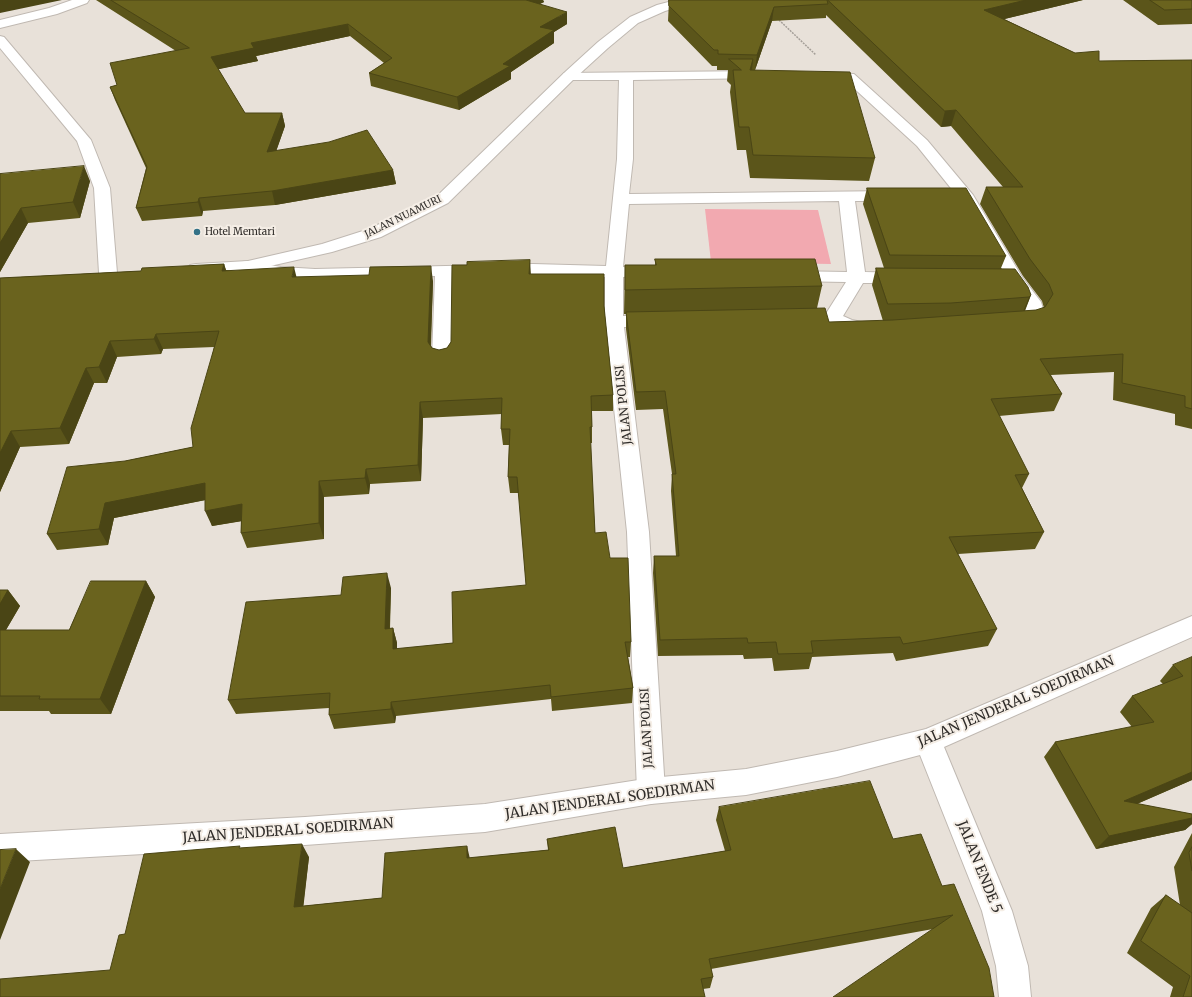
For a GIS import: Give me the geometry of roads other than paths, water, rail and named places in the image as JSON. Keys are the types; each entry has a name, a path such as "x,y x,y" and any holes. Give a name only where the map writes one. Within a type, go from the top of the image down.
{"street":[{"path":"0,24 53,11 83,0"},
{"name":"JALAN NUAMURI","path":"178,270 248,266 326,248 375,233 442,200 569,76 603,45 634,20 661,8 689,0"},
{"path":"0,40 84,140 102,188 100,274 123,273"},
{"path":"569,76 772,76"},
{"name":"JALAN POLISI","path":"626,76 625,158 614,272 614,322 638,532 651,791"},
{"path":"810,76 849,77 922,143 957,195 1006,279 1032,302 1035,312 1029,320 994,324"},
{"path":"833,318 857,278 846,196"},
{"path":"622,199 910,196"},
{"path":"248,266 281,272 315,274 533,269 646,273"},
{"path":"442,358 444,272"},
{"path":"771,276 920,278"},
{"path":"779,319 833,318 847,325 868,330 890,329"},
{"path":"614,322 669,321"},
{"name":"JALAN JENDERAL SOEDIRMAN","path":"0,848 297,831 485,818 651,791 746,782 837,764 928,741 1192,626"},
{"name":"JALAN ENDE 5","path":"928,741 997,911 1012,966 1015,997"}],"place":[{"name":"Hotel Memtari","path":"197,232"}]}
